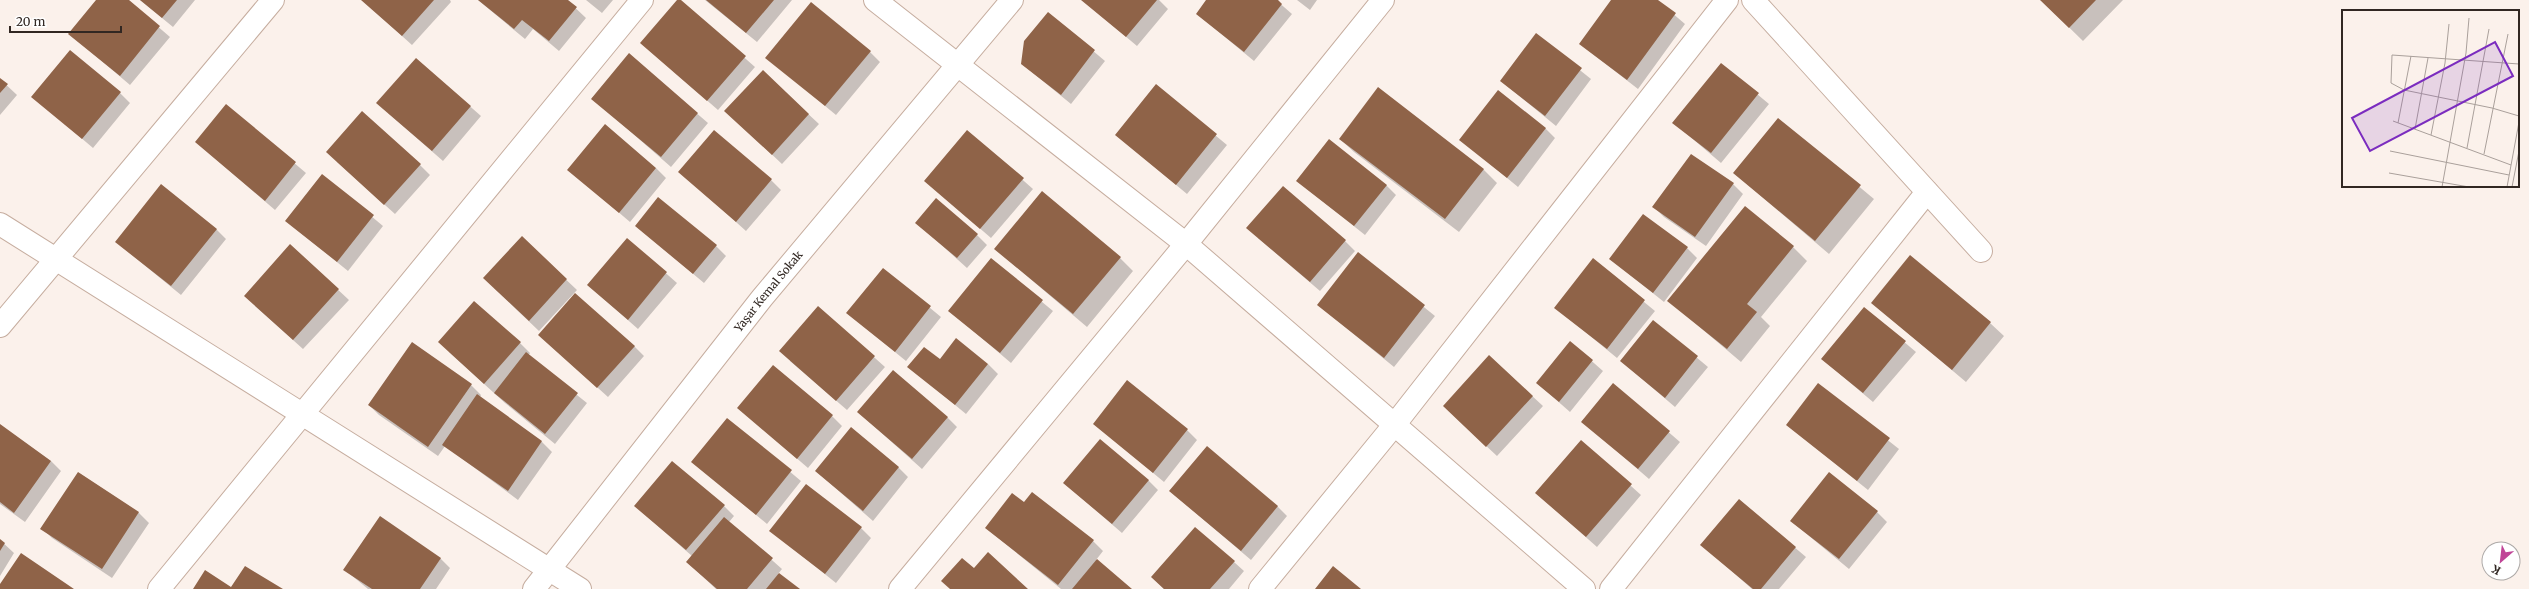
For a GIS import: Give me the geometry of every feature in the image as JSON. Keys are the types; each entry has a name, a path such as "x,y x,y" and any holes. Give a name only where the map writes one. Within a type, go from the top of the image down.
{"street":[{"path":"0,326 273,0"},
{"path":"159,589 642,0"},
{"path":"875,0 1186,244 1584,589"},
{"name":"Yaşar Kemal Sokak","path":"534,589 762,298 1012,0"},
{"path":"900,589 1186,244 1383,0"},
{"path":"1260,589 1395,424 1726,0"},
{"path":"1753,0 1981,251"},
{"path":"1611,589 1927,192"},
{"path":"0,224 301,415 580,589"}],"building":[{"path":"96,0 129,0 160,26 120,76 68,34"},
{"path":"140,0 177,0 162,18"},
{"path":"361,0 434,0 402,36"},
{"path":"478,0 568,0 577,7 549,41 522,20 514,29"},
{"path":"677,0 681,0 746,56 707,101 640,43"},
{"path":"706,0 774,0 746,33"},
{"path":"1081,0 1157,0 1126,37"},
{"path":"1206,0 1278,0 1282,4 1244,52 1196,14"},
{"path":"1611,0 1658,0 1676,13 1627,80 1579,44"},
{"path":"2040,0 2096,0 2069,28"},
{"path":"811,2 871,51 825,106 765,58"},
{"path":"1048,12 1095,50 1061,95 1021,64 1024,41"},
{"path":"1536,33 1582,68 1545,116 1500,81"},
{"path":"70,50 121,92 82,139 31,97"},
{"path":"629,53 698,113 661,157 591,99"},
{"path":"416,58 471,106 432,151 376,103"},
{"path":"1721,63 1759,93 1711,153 1672,123"},
{"path":"763,70 809,114 772,155 724,111"},
{"path":"0,78 8,84 0,93"},
{"path":"1156,84 1217,134 1176,185 1115,135"},
{"path":"1378,87 1484,169 1445,219 1339,139"},
{"path":"1498,90 1546,128 1507,178 1459,140"},
{"path":"226,104 296,162 265,201 195,142"},
{"path":"362,111 421,164 384,205 326,152"},
{"path":"1778,118 1861,185 1815,241 1733,173"},
{"path":"605,124 656,168 619,213 567,170"},
{"path":"714,130 772,179 736,222 678,172"},
{"path":"967,130 1024,178 980,229 924,181"},
{"path":"1329,139 1387,185 1354,226 1296,181"},
{"path":"1691,154 1734,183 1695,237 1652,207"},
{"path":"322,174 374,215 337,262 285,221"},
{"path":"161,184 217,229 171,286 115,242"},
{"path":"1283,186 1346,240 1310,282 1246,228"},
{"path":"1042,191 1121,257 1073,314 994,249"},
{"path":"658,197 717,245 693,274 635,226"},
{"path":"936,198 978,234 957,258 915,223"},
{"path":"1745,206 1794,246 1747,304 1757,312 1727,349 1667,301"},
{"path":"1643,214 1688,247 1653,293 1609,259"},
{"path":"522,236 567,279 529,321 483,278"},
{"path":"627,238 667,272 628,320 587,285"},
{"path":"290,244 339,289 293,340 244,296"},
{"path":"1358,252 1425,305 1384,358 1317,305"},
{"path":"1910,255 1991,322 1952,370 1871,303"},
{"path":"991,258 1043,300 1000,353 948,311"},
{"path":"1593,258 1645,300 1607,349 1554,308"},
{"path":"883,268 931,306 895,352 846,313"},
{"path":"575,293 635,346 597,388 538,335"},
{"path":"474,301 521,342 484,384 438,342"},
{"path":"818,306 875,356 836,401 779,351"},
{"path":"1864,307 1906,341 1863,393 1821,359"},
{"path":"1653,320 1698,356 1665,398 1620,361"},
{"path":"956,338 988,364 955,405 907,367 924,347 940,359"},
{"path":"1570,341 1593,360 1559,402 1536,383"},
{"path":"412,342 472,384 428,447 368,405"},
{"path":"526,352 578,393 545,434 494,393"},
{"path":"1489,355 1533,396 1486,447 1443,406"},
{"path":"773,365 833,415 797,459 737,408"},
{"path":"893,370 948,417 912,459 857,412"},
{"path":"1127,380 1188,429 1153,473 1093,424"},
{"path":"1613,383 1670,431 1638,469 1581,422"},
{"path":"1818,383 1890,438 1857,481 1786,425"},
{"path":"477,394 542,441 508,491 442,445"},
{"path":"727,418 792,470 756,515 691,462"},
{"path":"0,424 51,461 14,513 0,502"},
{"path":"851,427 899,467 863,511 815,471"},
{"path":"1100,439 1149,480 1112,524 1063,483"},
{"path":"1581,440 1632,484 1586,537 1535,493"},
{"path":"1207,446 1278,506 1241,551 1169,491"},
{"path":"672,461 725,505 686,550 634,506"},
{"path":"78,472 139,512 102,569 40,529"},
{"path":"1829,472 1878,511 1839,559 1790,521"},
{"path":"806,484 862,527 825,574 769,531"},
{"path":"1032,492 1094,540 1058,585 985,528 1012,493 1024,502"},
{"path":"1739,499 1796,547 1761,589 1753,589 1700,545"},
{"path":"380,516 441,558 420,589 372,589 343,570"},
{"path":"724,517 773,558 747,589 717,589 686,562"},
{"path":"1195,527 1235,561 1210,589 1164,589 1151,577"},
{"path":"0,539 5,543 0,551"},
{"path":"988,552 1028,589 950,589 941,581 962,558 974,568"},
{"path":"21,553 74,589 0,589 0,584"},
{"path":"1097,559 1132,589 1072,589"},
{"path":"245,566 283,589 193,589 205,570 231,587"},
{"path":"1333,566 1361,589 1315,589"},
{"path":"779,573 800,589 766,589"}]}
